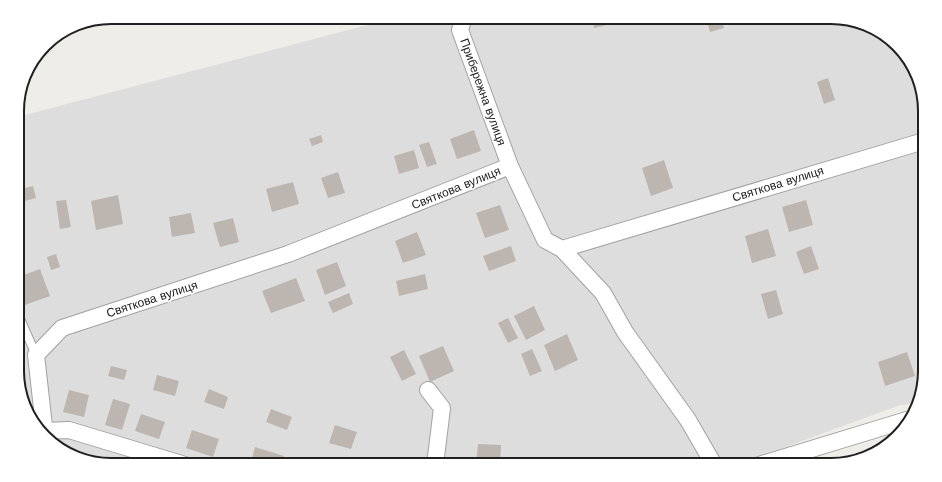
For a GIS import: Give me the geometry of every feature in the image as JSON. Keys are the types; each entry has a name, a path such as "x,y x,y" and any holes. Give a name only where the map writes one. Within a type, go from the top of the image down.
{"street":[{"name":"Прибережна вулиця","path":"462,24 460,30 510,166"},
{"name":"Святкова вулиця","path":"36,355 62,328 288,254 510,166 545,240 562,249 918,143"},
{"path":"562,249 603,293 625,332 688,420 710,458"},
{"path":"36,355 43,424"},
{"path":"428,390 442,408 436,458"},
{"path":"782,458 901,422"},
{"path":"50,432 69,430 162,458"}],"lane":[{"path":"24,328 36,355"}],"shaded area":[{"path":"371,24 831,24 859,29 870,33 879,39 896,54 906,67 915,88 917,99 918,371 915,394 911,404 900,405 756,458 111,458 83,453 72,449 63,443 46,428 36,415 27,394 25,383 24,115"}],"building":[{"path":"593,24 612,24 594,28"},
{"path":"708,24 723,24 724,28 710,32"},
{"path":"828,78 835,100 824,104 817,82"},
{"path":"474,130 481,151 457,159 450,139"},
{"path":"321,135 323,142 312,146 309,139"},
{"path":"429,142 437,164 427,167 419,145"},
{"path":"414,150 419,168 399,174 394,156"},
{"path":"664,160 673,188 651,196 642,168"},
{"path":"338,172 345,193 328,198 321,178"},
{"path":"293,182 299,204 272,212 266,189"},
{"path":"33,186 36,198 24,201 24,188"},
{"path":"118,195 123,224 96,230 91,201"},
{"path":"66,200 71,227 60,229 56,201"},
{"path":"806,200 813,225 789,232 782,207"},
{"path":"500,205 509,230 485,238 476,213"},
{"path":"191,213 195,233 172,237 169,217"},
{"path":"233,218 239,242 220,247 213,223"},
{"path":"768,229 776,256 752,263 745,236"},
{"path":"417,232 426,255 403,263 395,241"},
{"path":"511,246 516,261 489,271 483,256"},
{"path":"811,246 819,269 804,274 796,252"},
{"path":"56,254 60,267 51,270 47,257"},
{"path":"337,262 346,286 325,295 316,270"},
{"path":"40,269 50,296 25,305 24,275"},
{"path":"425,274 428,289 399,296 396,281"},
{"path":"296,278 305,301 271,313 262,291"},
{"path":"776,290 783,314 768,319 761,294"},
{"path":"349,293 353,304 333,313 328,302"},
{"path":"534,306 545,330 526,340 514,316"},
{"path":"508,318 518,338 508,343 498,323"},
{"path":"567,334 578,360 555,371 544,345"},
{"path":"443,346 454,371 430,382 419,356"},
{"path":"532,349 542,371 530,376 521,354"},
{"path":"404,350 416,374 402,381 390,357"},
{"path":"907,352 915,376 885,386 878,362"},
{"path":"111,366 127,370 124,380 108,376"},
{"path":"157,375 179,381 175,396 153,390"},
{"path":"209,389 228,397 224,409 204,402"},
{"path":"69,390 89,395 84,417 63,412"},
{"path":"113,399 130,404 122,430 105,425"},
{"path":"271,409 292,417 287,430 266,422"},
{"path":"141,414 165,422 159,439 135,431"},
{"path":"335,425 357,432 351,449 329,443"},
{"path":"192,430 219,439 213,457 186,448"},
{"path":"478,444 501,445 500,458 477,458"},
{"path":"255,447 284,456 283,458 252,458"}]}
